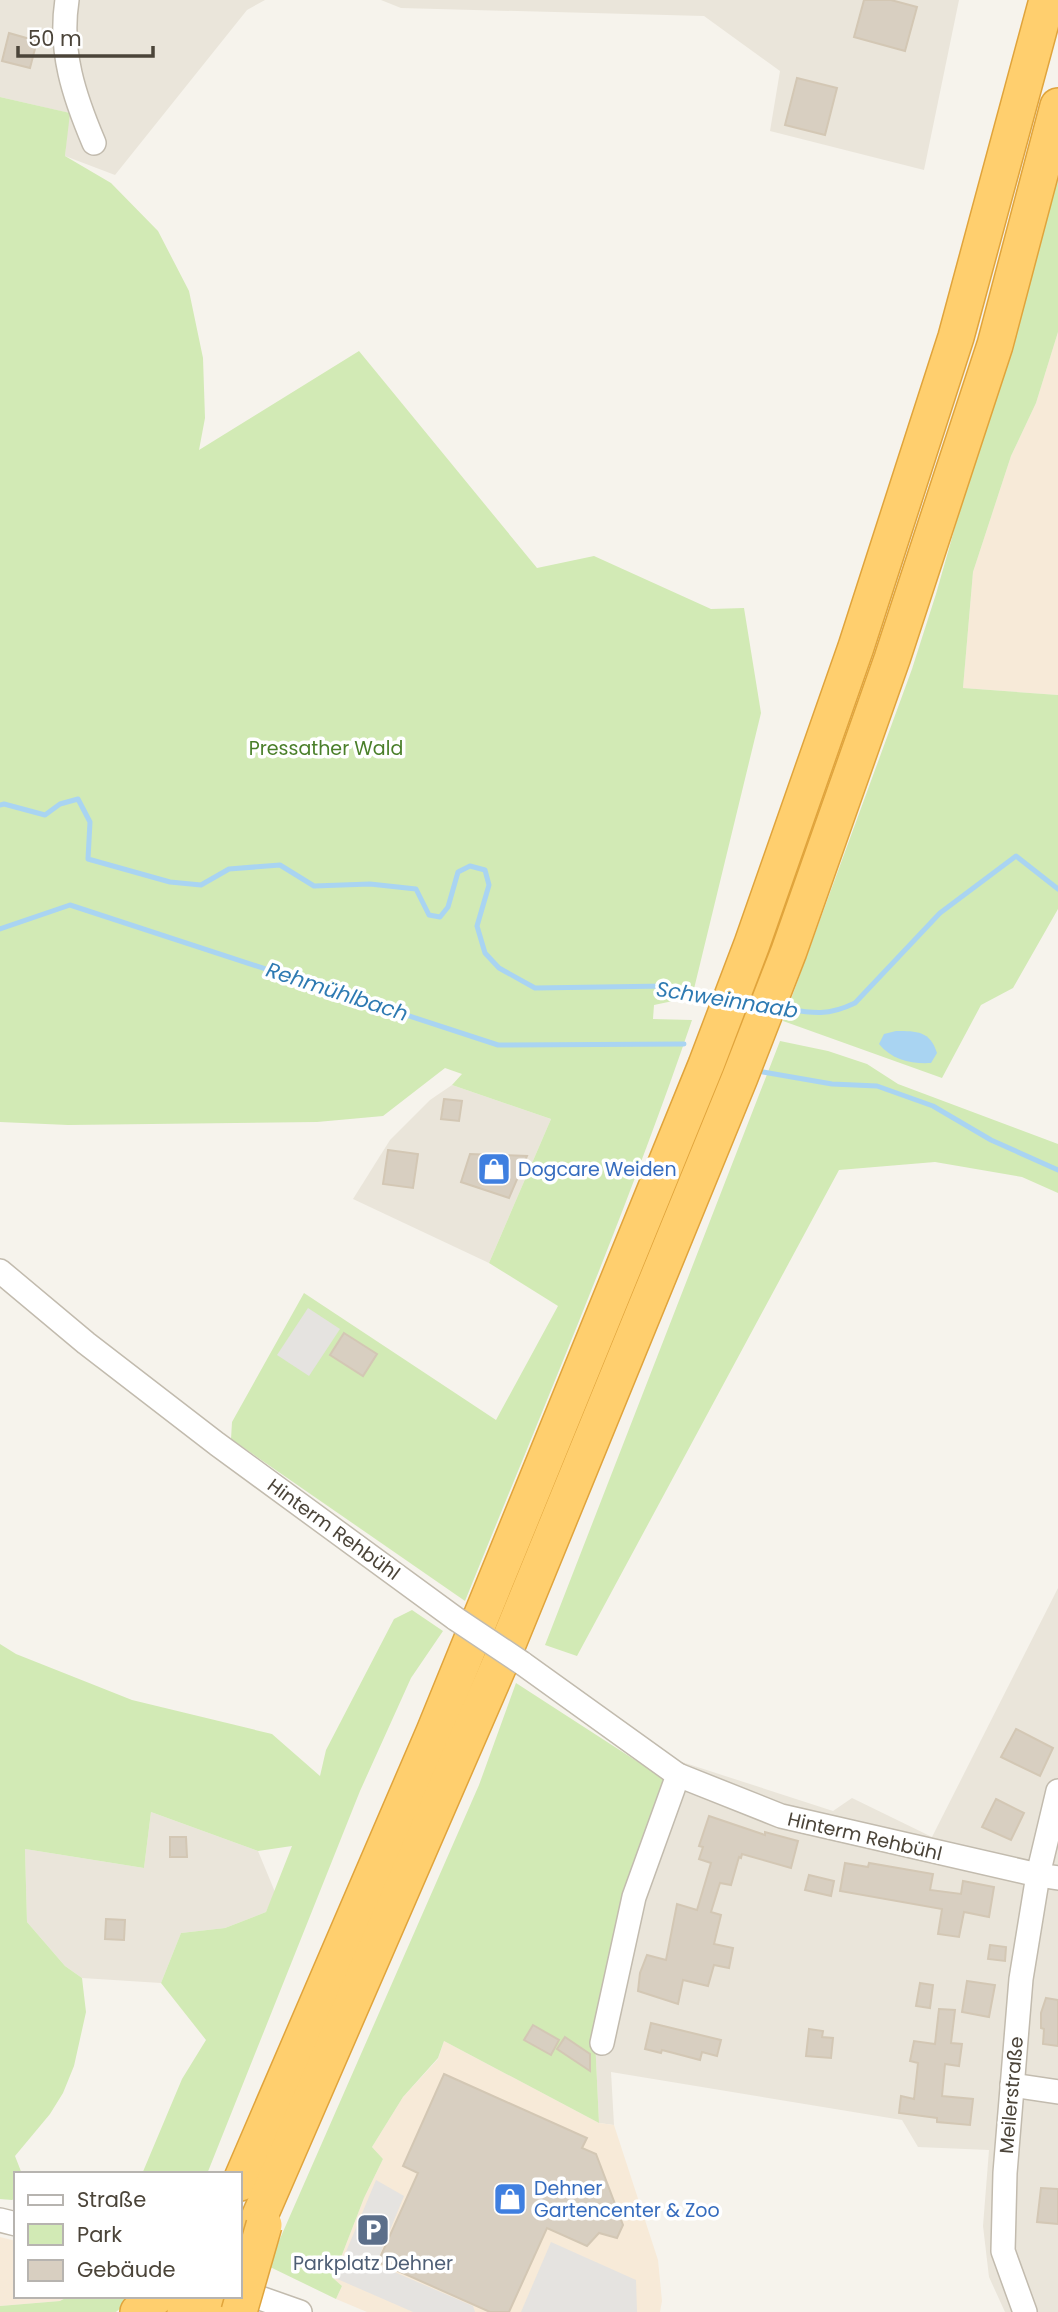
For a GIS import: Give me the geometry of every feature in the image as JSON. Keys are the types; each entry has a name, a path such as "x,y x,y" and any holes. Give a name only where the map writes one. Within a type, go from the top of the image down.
{"highway":[{"path":"242,2178 435,1732 706,1065 752,944 856,647 956,337 1047,0"},
{"path":"239,2312 260,2224 278,2174 500,1661 740,1077 789,951 892,659 995,345 1058,106"},
{"path":"242,2259 260,2224"}],"street":[{"path":"67,0 63,30 66,61 94,143"},
{"name":"Hinterm Rehbühl","path":"0,1271 86,1343 206,1436 456,1619 678,1775 780,1816 1048,1877"},
{"path":"603,2043 634,1897 678,1775"},
{"name":"Meilerstraße","path":"1025,2312 1003,2251 1005,2174 1021,1979 1048,1877 1058,1791"},
{"path":"1012,2085 1058,2092"},
{"path":"242,2292 300,2312"}],"shaded area":[{"path":"0,0 265,0 247,10 115,175 65,156 69,113 0,97"},
{"path":"381,0 959,0 924,170 770,131 780,71 704,16 401,8"},
{"path":"1058,332 1058,695 963,688 973,572 1011,456 1036,403"},
{"path":"452,1085 551,1119 489,1263 353,1199 390,1140 430,1100"},
{"path":"308,1308 340,1329 309,1376 277,1355"},
{"path":"1058,1588 1058,2312 1005,2312 989,2277 983,2226 989,2150 918,2147 902,2120 611,2072 614,2125 599,2123 595,2038 669,1782 682,1762 833,1811 852,1798 932,1837"},
{"path":"151,1812 258,1851 275,1892 266,1912 225,1928 181,1933 161,1983 82,1978 65,1966 27,1922 25,1849 144,1868"},
{"path":"444,2041 599,2123 614,2125 658,2260 662,2301 660,2312 367,2312 336,2299 342,2286 333,2278 364,2198 383,2159 372,2147 403,2097 438,2059"},
{"name":"Parkplatz Dehner","path":"376,2180 404,2196 376,2264 473,2306 475,2312 413,2312 335,2278"},
{"path":"0,2237 14,2240 14,2298 65,2298 60,2301 0,2306"},
{"path":"551,2242 636,2280 637,2312 521,2312"}],"green space":[{"name":"Pressather Wald","path":"0,97 70,113 65,156 111,183 158,231 189,291 203,358 205,418 199,450 359,351 537,568 594,556 711,609 744,608 761,713 692,997 654,1005 653,1019 692,1020 611,1240 465,1601 231,1439 232,1422 304,1293 496,1420 558,1306 489,1263 551,1119 452,1085 462,1074 445,1068 383,1116 317,1122 68,1125 0,1122"},
{"path":"1058,166 1058,332 1036,403 1011,456 973,572 963,688 1058,695 1058,909 1013,988 981,1005 942,1078 783,1021 912,669 936,594"},
{"path":"780,1041 828,1051 867,1064 898,1084 1058,1144 1058,1193 1022,1177 935,1162 839,1170 577,1656 545,1645"},
{"path":"412,1610 443,1631 411,1678 360,1791 208,2172 143,2172 182,2079 206,2040 161,1983 181,1933 225,1928 266,1912 292,1846 258,1851 151,1812 144,1868 25,1849 27,1922 65,1966 82,1978 86,2012 74,2066 63,2093 50,2114 15,2156 21,2172 14,2172 14,2199 0,2199 0,1644 16,1654 132,1700 272,1734 320,1776 326,1750 394,1619"},
{"path":"516,1683 669,1782 595,2038 599,2123 444,2041 438,2058 403,2097 372,2147 383,2159 364,2198 333,2278 342,2286 336,2299 268,2266 479,1785"},
{"path":"65,2298 133,2298 116,2312 0,2312 0,2306 60,2301"}],"water":[{"path":"896,1031 916,1032 931,1040 937,1053 931,1063 902,1060 879,1044 884,1034"}],"building":[{"path":"864,0 891,0 917,7 905,51 854,37"},
{"path":"9,33 37,41 30,68 2,61"},
{"path":"797,78 837,88 825,135 785,125"},
{"path":"444,1099 462,1101 459,1121 441,1119"},
{"path":"388,1150 418,1154 413,1188 383,1184"},
{"name":"Dogcare Weiden","path":"470,1154 527,1156 509,1198 461,1182"},
{"path":"344,1333 377,1354 363,1376 330,1355"},
{"path":"1016,1729 1053,1748 1040,1776 1001,1757"},
{"path":"996,1799 1024,1813 1011,1840 982,1827"},
{"path":"709,1816 765,1835 765,1832 798,1841 791,1868 742,1854 741,1858 739,1857 731,1885 720,1883 711,1912 721,1915 714,1944 733,1948 729,1968 714,1965 708,1986 683,1980 678,2004 638,1991 640,1973 647,1955 666,1960 677,1904 697,1910 711,1863 699,1859 703,1847 699,1846"},
{"path":"170,1837 186,1837 187,1857 170,1857"},
{"path":"845,1863 868,1867 869,1863 933,1874 930,1890 961,1894 963,1881 994,1887 989,1917 964,1912 959,1937 938,1934 942,1909 840,1891"},
{"path":"809,1875 834,1881 831,1896 805,1890"},
{"path":"106,1919 125,1920 124,1940 105,1939"},
{"path":"990,1945 1006,1947 1005,1961 988,1959"},
{"path":"967,1981 995,1985 989,2017 962,2012"},
{"path":"920,1983 933,1985 930,2008 916,2006"},
{"path":"1046,1998 1058,2000 1058,2046 1043,2044 1041,2013"},
{"path":"939,2009 955,2010 951,2043 962,2044 959,2066 945,2064 942,2096 973,2099 970,2125 937,2122 937,2118 899,2113 901,2096 914,2099 918,2063 910,2061 914,2041 935,2044"},
{"path":"651,2023 721,2040 717,2056 702,2052 700,2060 662,2050 661,2053 645,2049"},
{"path":"533,2025 559,2040 551,2055 524,2040"},
{"path":"809,2029 823,2031 822,2037 833,2038 831,2058 806,2056"},
{"path":"565,2037 590,2054 590,2071 557,2049"},
{"name":"Dehner Gartencenter & Zoo","path":"444,2074 587,2138 582,2148 596,2154 623,2225 617,2238 599,2233 587,2246 547,2228 509,2312 490,2312 378,2262 418,2173 403,2166"},
{"path":"1041,2188 1058,2189 1058,2224 1037,2222"}],"waterway":[{"name":"Schweinnaab","path":"0,805 45,815 60,804 78,799 90,822 88,859 170,882 201,885 229,869 280,865 314,886 370,884 416,889 429,915 440,917 448,907 458,872 470,866 485,870 489,885 477,926 485,953 499,968 535,988 667,986 720,996"},
{"name":"Schweinnaab","path":"781,1008 818,1013 855,1003 940,913 1016,856 1058,889"},
{"name":"Rehmühlbach","path":"0,929 70,905 498,1045 684,1044"},
{"name":"Rehmühlbach","path":"763,1072 832,1084 877,1086 933,1106 991,1140 1058,1170"}],"place":[{"name":"Dogcare Weiden","path":"494,1169"},
{"name":"Dehner Gartencenter & Zoo","path":"510,2199"},
{"name":"Parkplatz Dehner","path":"373,2230"}]}
